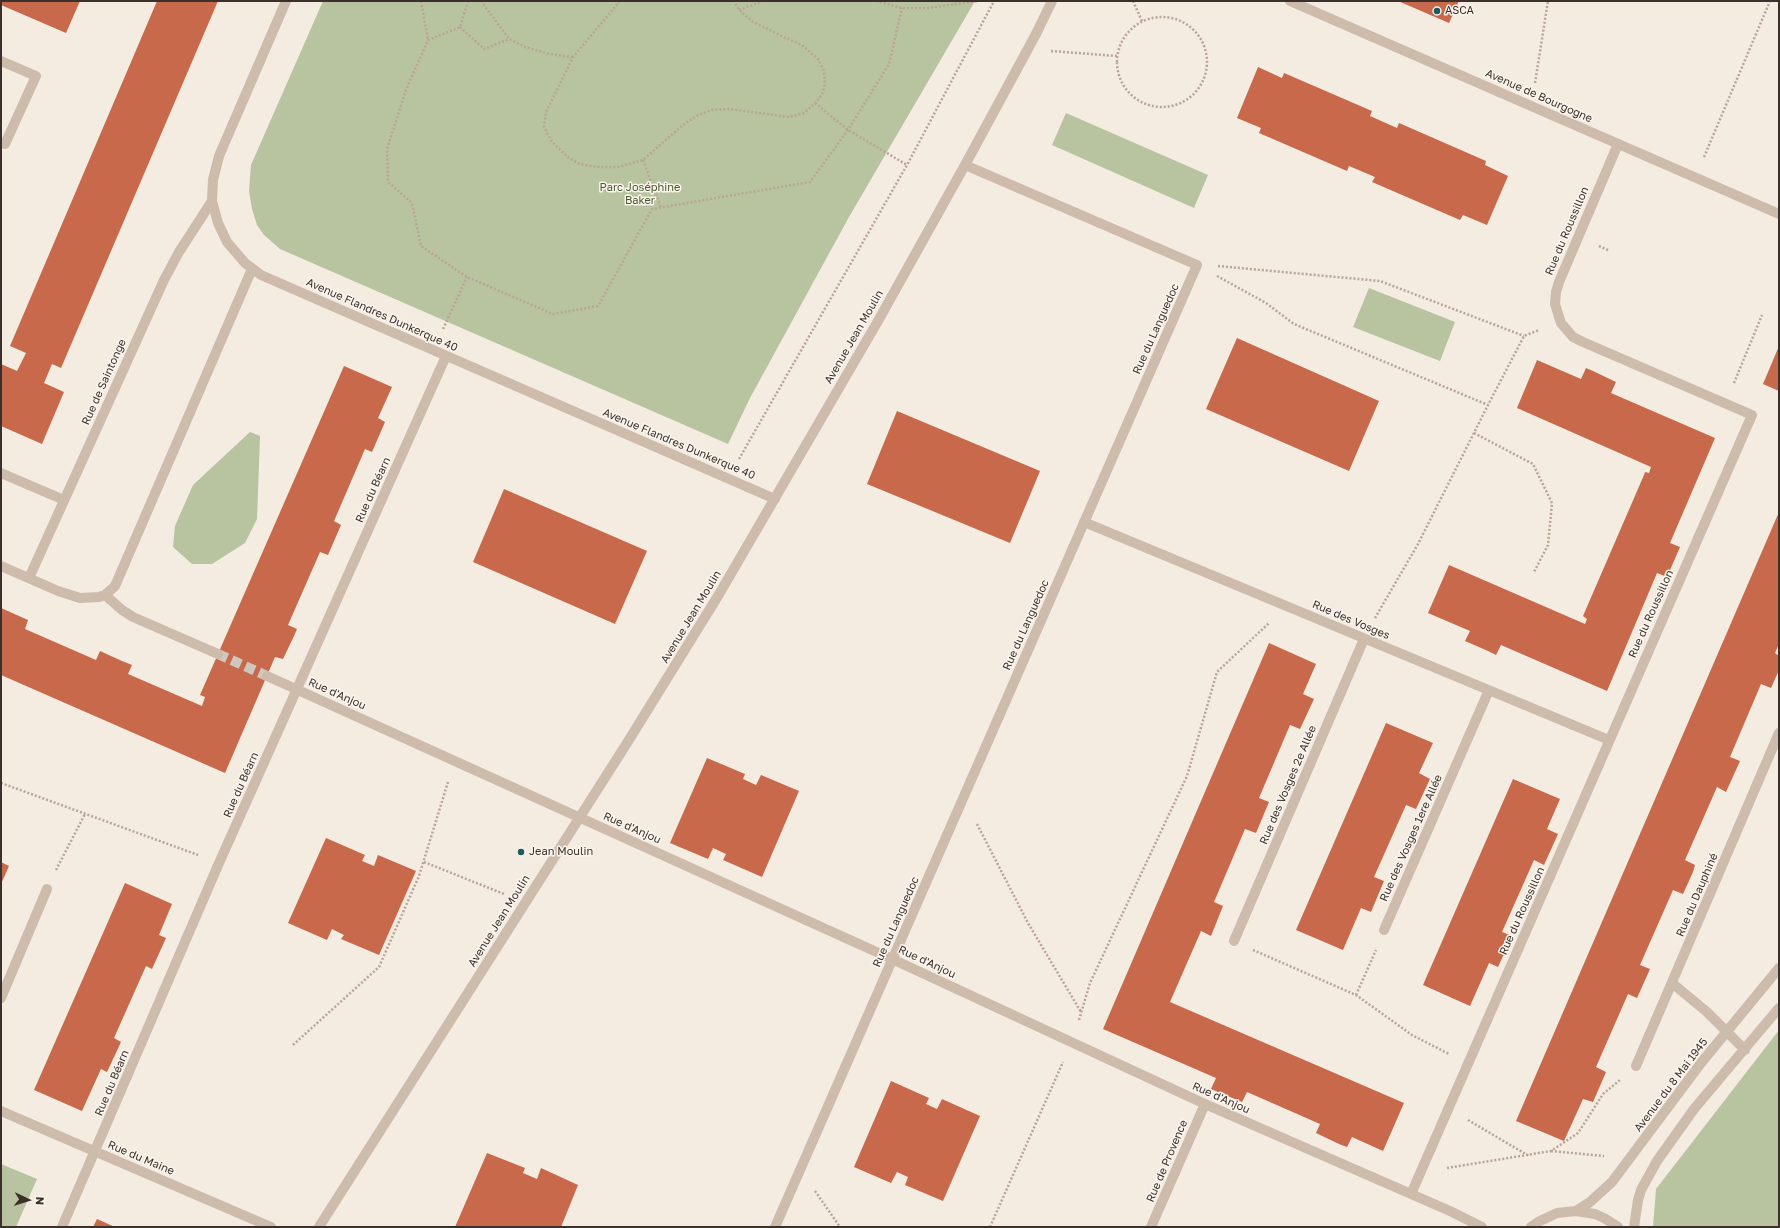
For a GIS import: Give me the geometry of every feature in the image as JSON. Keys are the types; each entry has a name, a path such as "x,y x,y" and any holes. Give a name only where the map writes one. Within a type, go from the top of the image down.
{"street":[{"name":"Avenue Flandres Dunkerque 40","path":"286,1 219,156 213,180 212,201 218,223 227,242 245,263 261,275 775,499"},
{"name":"Avenue Jean Moulin","path":"319,1227 578,817 671,673 775,499 878,321 965,165 1028,49 1052,1"},
{"name":"Avenue de Bourgogne","path":"1290,1 1779,214"},
{"path":"1,61 36,76 5,144 1,143"},
{"name":"Rue du Roussillon","path":"1411,1194 1752,415 1583,342 1573,337 1561,323 1555,304 1558,282 1618,144"},
{"path":"965,165 1197,265"},
{"name":"Rue de Saintonge","path":"29,578 164,280 179,252 212,201"},
{"name":"Rue du Languedoc","path":"775,1227 1197,265"},
{"path":"1,566 58,591 84,598 95,598 105,595 115,586 119,580 252,269"},
{"name":"Rue du Béarn","path":"62,1227 219,863 446,356"},
{"path":"1,472 64,500"},
{"name":"Rue des Vosges","path":"1084,522 1609,740"},
{"path":"105,595 122,610 133,617 218,654"},
{"name":"Rue des Vosges 2e Allée","path":"1234,942 1364,639"},
{"name":"Rue d'Anjou","path":"267,676 892,959 1205,1104 1450,1211 1482,1227"},
{"name":"Rue des Vosges 1ere Allée","path":"1384,930 1489,690"},
{"name":"Rue du Dauphiné","path":"1636,1066 1779,733"},
{"path":"1,998 47,889"},
{"name":"Avenue du 8 Mai 1945","path":"1576,1211 1590,1202 1606,1187 1630,1159 1655,1124 1779,968"},
{"path":"1672,983 1707,1012 1745,1050"},
{"path":"1634,1227 1641,1190 1657,1161 1694,1109 1779,1008"},
{"name":"Rue de Provence","path":"1151,1227 1205,1104"},
{"name":"Rue du Maine","path":"1,1111 271,1227"},
{"path":"1531,1227 1540,1220 1557,1213 1576,1211 1595,1214 1618,1227"}],"path":[{"path":"421,1 428,40 406,90 387,149 388,182 412,203 422,246 467,277 553,314 598,306 652,209 810,182 848,130 889,64 902,8"},
{"path":"460,27 468,1"},
{"path":"481,1 509,39 531,49 550,54 573,57"},
{"path":"620,1 573,57 546,112 544,127 552,142 569,158 580,164 597,167 618,167 643,160 678,129 696,116 712,110 729,109 789,117 804,112 815,103 822,95 825,84 824,71 818,59 803,46 753,22 740,10 734,1"},
{"path":"740,10 763,1"},
{"path":"876,1 902,8 928,8 978,1"},
{"path":"728,478 907,166 994,1"},
{"path":"1133,1 1142,21"},
{"path":"1531,106 1548,1"},
{"path":"1695,177 1770,1"},
{"path":"1156,16 1171,18 1185,23 1197,33 1204,45 1207,60 1205,75 1198,88 1188,99 1174,105 1159,107 1145,104 1132,96 1123,84 1117,70 1117,56 1122,41 1130,30 1142,21 1156,16"},
{"path":"428,40 460,27"},
{"path":"460,27 484,49 509,39"},
{"path":"1028,49 1117,56"},
{"path":"815,103 848,130 907,166"},
{"path":"643,160 661,208"},
{"path":"1197,265 1380,281 1524,336 1561,323"},
{"path":"1197,265 1266,303 1294,324 1488,405"},
{"path":"434,350 467,277"},
{"path":"1726,404 1762,315"},
{"path":"1364,639 1418,544 1524,336"},
{"path":"1474,433 1533,464 1552,503 1548,545 1534,572"},
{"path":"990,1227 1072,1042 1090,983 1187,776 1217,672 1287,606"},
{"path":"293,1045 379,967 419,876 455,761"},
{"path":"1,784 219,863"},
{"path":"963,798 1028,923 1081,1013"},
{"path":"47,889 85,814"},
{"path":"424,862 525,903"},
{"path":"1356,995 1384,930"},
{"path":"1234,942 1356,995 1412,1035 1469,1062"},
{"path":"1550,1151 1578,1133 1603,1094 1636,1066"},
{"path":"1448,1109 1529,1156"},
{"path":"1421,1172 1529,1156 1550,1151 1630,1159"},
{"path":"800,1170 840,1227"}],"green space":[{"name":"Parc Joséphine Baker","path":"323,1 975,1 849,217 750,398 728,444 280,249 264,235 257,225 252,209 249,191 251,165"},
{"path":"1066,113 1208,175 1194,208 1052,145"},
{"path":"1369,288 1455,322 1440,361 1353,327"},
{"path":"250,432 260,436 257,519 245,543 212,564 192,564 173,547 175,526 193,485"},
{"path":"1779,1030 1779,1227 1653,1227 1656,1189"},
{"path":"1,1164 37,1179 16,1227 1,1227"}],"building":[{"path":"1,1 80,1 66,33 1,5"},
{"path":"157,1 218,1 61,368 52,364 44,383 64,392 42,444 1,426 1,364 17,371 26,353 10,346"},
{"name":"ASCA","path":"1398,1 1459,1 1449,23"},
{"path":"1258,67 1282,78 1284,73 1372,111 1370,116 1397,128 1399,123 1486,161 1485,165 1508,176 1487,225 1463,215 1460,220 1372,182 1375,177 1349,166 1347,171 1259,133 1261,128 1237,118"},
{"path":"1237,338 1379,401 1349,471 1206,409"},
{"path":"1779,346 1779,391 1763,384"},
{"path":"1537,360 1581,379 1586,368 1593,371 1616,382 1611,393 1715,438 1670,543 1680,547 1667,577 1657,573 1607,691 1501,645 1496,655 1465,641 1470,631 1428,613 1449,565 1585,624 1587,619 1583,616 1645,472 1649,473 1651,467 1517,408"},
{"path":"344,366 392,387 378,418 385,422 372,452 365,449 334,521 341,525 328,555 320,552 288,625 297,629 294,636 283,659 275,657 225,773 1,675 1,608 28,620 25,629 96,660 100,651 132,665 128,674 202,706 205,697 200,695"},
{"path":"897,411 1040,471 1010,543 867,484"},
{"path":"504,489 647,551 615,624 473,562"},
{"path":"1779,512 1779,644 1775,653 1779,656 1779,670 1771,688 1761,684 1730,757 1740,761 1726,792 1717,787 1685,860 1695,865 1693,872 1683,894 1673,890 1640,965 1650,969 1637,998 1628,994 1596,1067 1606,1072 1603,1079 1593,1102 1583,1099 1564,1141 1516,1121"},
{"path":"1269,643 1316,664 1303,694 1314,699 1300,729 1290,725 1259,798 1269,802 1256,833 1245,829 1214,902 1223,906 1211,936 1201,931 1170,1002 1404,1103 1383,1151 1352,1137 1347,1147 1339,1144 1316,1133 1320,1124 1247,1092 1242,1102 1211,1089 1216,1078 1103,1029"},
{"path":"1386,723 1433,743 1419,773 1430,779 1416,809 1406,805 1374,877 1384,881 1371,912 1361,908 1343,950 1296,930"},
{"path":"707,758 745,774 743,779 756,785 761,775 799,791 762,877 723,860 726,854 713,848 708,859 670,843"},
{"path":"1513,779 1560,799 1547,829 1558,834 1544,865 1534,860 1502,932 1512,936 1498,967 1489,963 1470,1006 1423,985"},
{"path":"326,838 365,855 362,861 374,866 378,855 416,871 379,955 341,939 344,935 332,929 327,940 288,923"},
{"path":"1,862 9,866 1,884"},
{"path":"125,883 172,904 159,935 166,938 152,969 146,966 114,1038 121,1042 107,1072 101,1069 82,1111 34,1090"},
{"path":"891,1081 929,1098 926,1104 937,1109 942,1099 980,1116 943,1201 905,1185 908,1177 897,1172 891,1183 854,1167"},
{"path":"487,1153 525,1168 523,1173 537,1179 541,1168 578,1185 561,1227 455,1227"},
{"path":"97,1219 115,1227 93,1227"}],"tunnel":[{"path":"218,654 267,676"}],"place":[{"name":"ASCA","path":"1437,11"},
{"name":"Jean Moulin","path":"521,852"}]}
